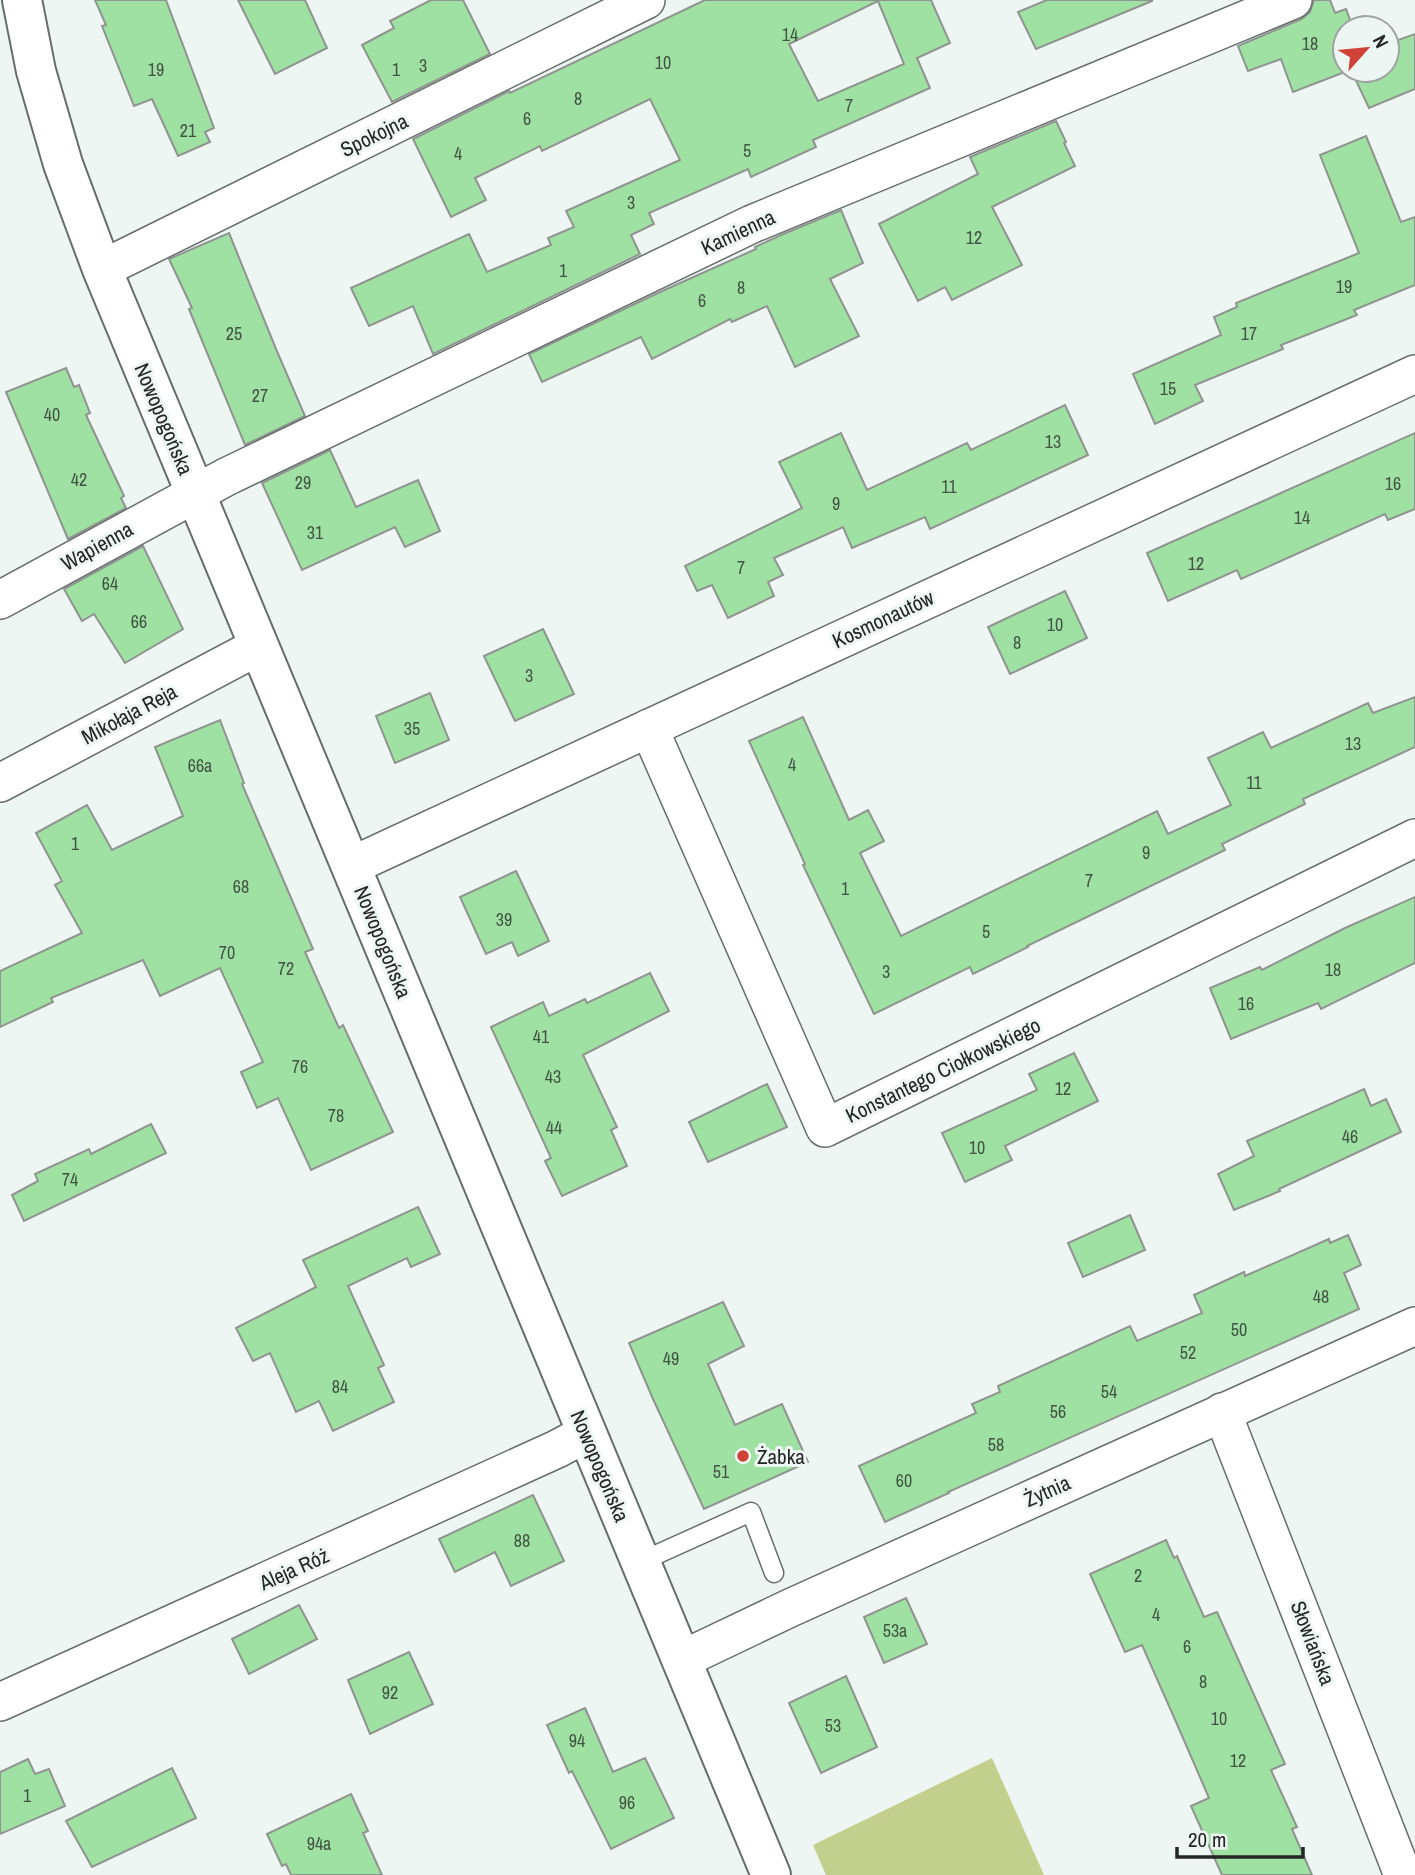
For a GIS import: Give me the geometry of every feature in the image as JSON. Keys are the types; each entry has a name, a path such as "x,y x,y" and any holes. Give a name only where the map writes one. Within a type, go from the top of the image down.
{"street":[{"name":"Nowopogońska","path":"22,0 36,71 63,164 102,269 771,1875"},
{"name":"Spokojna","path":"102,269 646,0"},
{"name":"Kamienna","path":"195,493 751,224 1293,0"},
{"name":"Kosmonautów","path":"351,866 1415,374"},
{"name":"Wapienna","path":"0,600 195,493"},
{"name":"Mikołaja Reja","path":"0,783 259,646"},
{"name":"Konstantego Ciołkowskiego","path":"649,728 825,1128 1415,838"},
{"name":"Żytnia","path":"681,1660 790,1608 1415,1326"},
{"name":"Słowiańska","path":"1222,1412 1405,1864"},
{"name":"Aleja Róż","path":"0,1702 587,1433"}],"lane":[{"path":"640,1562 751,1512 774,1573"}],"green space":[{"path":"992,1758 1044,1875 826,1875 813,1845"}],"building":[{"path":"95,0 166,0 214,128 205,132 210,142 178,156 152,99 134,106 102,26 106,25"},
{"path":"238,0 305,0 327,48 275,74"},
{"path":"431,0 463,0 490,54 392,102 362,45 394,28 390,21"},
{"path":"705,0 931,0 950,43 917,58 930,88 813,140 816,147 751,177 748,169 649,213 654,224 631,235 640,254 433,354 413,306 369,326 351,288 469,234 487,272 551,245 548,238 574,227 566,211 680,160 650,99 542,151 540,146 475,178 486,200 451,217 413,139 509,91 510,93","holes":["878,1 904,64 818,101 789,44"]},
{"path":"1047,0 1152,1 1036,49 1018,12"},
{"path":"1314,0 1330,0 1335,13 1346,9 1348,14 1331,14 1331,77 1293,92 1281,59 1248,71 1238,46 1302,19 1310,12"},
{"path":"1415,34 1415,89 1369,108 1358,84 1401,84 1401,39"},
{"path":"1056,121 1075,166 992,207 1022,265 952,300 945,287 918,301 879,224 978,174 970,157"},
{"path":"1366,136 1401,222 1415,217 1415,285 1354,310 1357,315 1281,345 1283,349 1195,385 1203,401 1155,424 1133,374 1221,335 1214,317 1237,307 1236,303 1359,253 1320,155"},
{"path":"841,210 863,263 830,279 859,336 795,367 767,306 732,322 730,319 652,359 641,337 542,382 529,354 781,235"},
{"path":"229,233 305,416 245,445 189,309 192,308 169,259"},
{"path":"66,368 74,387 79,385 90,413 86,415 124,496 121,498 126,508 68,539 6,392"},
{"path":"1065,405 1088,455 930,529 925,517 852,548 843,527 774,558 783,575 768,582 774,596 728,618 712,585 697,591 685,566 802,508 779,462 841,433 867,490 967,443 971,450"},
{"path":"1415,433 1415,509 1388,520 1385,514 1241,579 1237,570 1168,601 1147,553"},
{"path":"330,450 356,507 418,480 440,531 405,547 395,527 302,570 262,483"},
{"path":"143,546 183,629 125,663 94,614 82,621 64,589"},
{"path":"1065,591 1087,638 1010,674 988,627"},
{"path":"543,629 574,694 515,721 484,656"},
{"path":"430,693 449,740 395,763 376,716"},
{"path":"1415,697 1415,747 1303,799 1305,804 1222,844 1225,850 973,974 970,967 874,1014 803,865 805,864 749,741 803,717 849,820 868,810 884,841 860,853 901,936 1157,811 1168,834 1231,805 1208,758 1263,732 1271,748 1368,703 1373,713"},
{"path":"220,720 244,783 242,784 313,949 305,952 339,1028 343,1025 393,1132 311,1170 278,1098 257,1108 241,1072 263,1062 220,968 160,996 143,960 51,998 53,1002 0,1027 0,971 82,933 55,885 62,881 36,833 87,805 112,850 183,816 155,747"},
{"path":"516,871 549,941 518,956 512,942 486,954 460,897"},
{"path":"1415,897 1415,963 1321,1009 1318,1003 1231,1039 1210,988 1260,967 1262,970 1345,928"},
{"path":"650,973 669,1011 583,1055 617,1127 611,1130 627,1166 562,1196 545,1161 551,1158 491,1027 543,1002 549,1016 585,999 587,1003"},
{"path":"1074,1053 1098,1101 1005,1146 1012,1160 965,1182 942,1133 1037,1090 1029,1074"},
{"path":"767,1084 787,1127 708,1162 689,1122"},
{"path":"1364,1089 1371,1106 1386,1099 1401,1132 1279,1189 1280,1191 1234,1210 1218,1174 1254,1156 1247,1141"},
{"path":"151,1124 166,1153 24,1221 12,1195 38,1181 35,1174 89,1149 91,1154"},
{"path":"418,1207 440,1254 411,1267 407,1258 348,1286 384,1365 378,1368 394,1402 333,1431 319,1401 296,1412 270,1353 253,1361 236,1328 316,1287 303,1260"},
{"path":"1130,1215 1145,1250 1083,1277 1068,1243"},
{"path":"1348,1235 1361,1265 1344,1273 1359,1309 885,1522 859,1466 976,1413 972,1404 1000,1392 998,1386 1130,1326 1137,1341 1202,1313 1194,1295 1244,1272 1245,1276 1329,1239 1330,1243"},
{"path":"723,1302 744,1346 708,1364 735,1425 782,1404 808,1462 704,1509 629,1343"},
{"path":"533,1495 564,1561 511,1586 495,1552 455,1572 439,1539"},
{"path":"1166,1540 1174,1558 1177,1556 1204,1617 1217,1612 1285,1764 1271,1770 1297,1827 1292,1829 1312,1875 1222,1875 1191,1806 1209,1798 1173,1715 1142,1645 1125,1652 1090,1574"},
{"path":"906,1598 927,1644 884,1663 864,1617"},
{"path":"299,1605 317,1639 249,1674 232,1639"},
{"path":"409,1652 433,1704 370,1734 348,1680"},
{"path":"846,1676 877,1747 821,1773 789,1703"},
{"path":"585,1708 613,1772 645,1758 674,1818 611,1849 572,1771 569,1773 547,1725"},
{"path":"28,1759 35,1774 49,1769 65,1806 0,1834 0,1772"},
{"path":"172,1768 196,1818 92,1867 66,1821"},
{"path":"351,1794 368,1831 363,1833 382,1875 291,1875 286,1864 282,1866 267,1834"}],"place":[{"name":"Żabka","path":"743,1456"}]}
